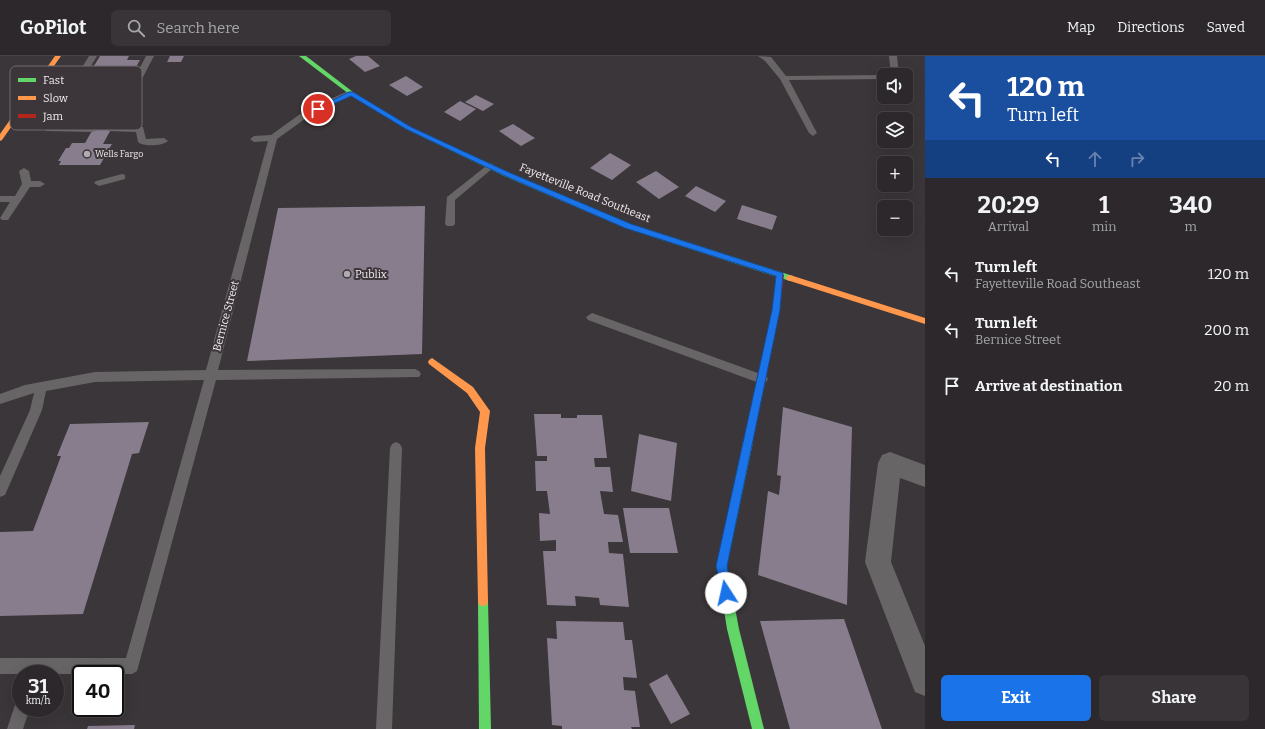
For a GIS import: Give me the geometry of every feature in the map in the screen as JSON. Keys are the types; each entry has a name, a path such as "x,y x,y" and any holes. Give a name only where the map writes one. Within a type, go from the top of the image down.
{"street":[{"path":"51,66 58,56"},
{"name":"Fayetteville Road Southeast","path":"302,56 351,93 408,128 490,166 628,226 925,321"},
{"path":"0,139 10,125"},
{"path":"758,729 733,629 722,566 776,310 780,275"},
{"path":"432,362 470,390 485,411 480,448 485,729"},
{"path":"925,476 890,463 878,562 925,682"}],"lane":[{"path":"88,66 94,56"},
{"path":"142,71 150,56"},
{"path":"762,56 768,59 784,78 813,133"},
{"path":"893,56 894,68"},
{"path":"784,78 877,77"},
{"path":"254,139 273,138 306,114 351,93"},
{"path":"140,130 142,142 164,141"},
{"name":"Bernice Street","path":"64,669 132,666 273,138"},
{"path":"450,224 450,199 490,166"},
{"path":"6,218 16,199 27,184 24,171"},
{"path":"99,183 122,177"},
{"path":"27,184 40,184"},
{"path":"0,200 16,199"},
{"path":"592,316 762,379"},
{"path":"0,399 25,390 95,377 415,374"},
{"path":"0,491 36,410 41,387"},
{"path":"384,729 396,448"},
{"path":"0,666 12,667"},
{"path":"15,729 19,717"}],"building":[{"path":"100,56 129,56 127,60 140,60 137,66 94,66"},
{"path":"170,56 184,56 181,62 167,62"},
{"path":"356,56 368,56 380,66 365,72 349,59"},
{"path":"406,76 423,87 407,96 389,85"},
{"path":"476,95 494,104 483,111 465,102"},
{"path":"460,101 476,109 460,121 444,112"},
{"path":"513,124 535,138 521,146 499,131"},
{"path":"92,130 111,130 103,144 112,144 100,165 59,165 61,161 58,161 66,148 69,148 72,143 85,143"},
{"path":"610,153 631,165 612,180 590,168"},
{"path":"656,171 679,187 659,199 636,182"},
{"path":"696,186 726,201 715,212 685,196"},
{"path":"742,205 777,216 772,230 737,219"},
{"path":"425,206 422,354 247,361 278,208"},
{"path":"783,407 852,427 847,605 758,575 768,491 779,495 781,476 777,475"},
{"path":"534,414 561,414 561,418 577,418 577,415 602,415 607,458 594,458 595,467 610,467 613,492 600,491 604,514 618,515 623,542 608,542 609,553 623,554 629,607 600,605 599,598 575,596 576,606 547,605 543,551 556,551 556,540 540,541 539,513 550,514 547,491 536,491 535,461 547,461 547,456 537,456"},
{"path":"149,422 139,453 132,454 83,614 0,616 0,532 33,531 61,456 57,456 70,424"},
{"path":"639,434 677,443 671,501 631,491"},
{"path":"623,508 669,508 678,553 630,553"},
{"path":"844,619 882,729 790,729 760,621"},
{"path":"556,621 623,622 625,640 632,640 637,678 623,677 624,690 635,691 640,727 631,727 632,729 562,729 562,726 552,725 547,638 557,639"},
{"path":"667,674 690,714 671,724 649,684"},
{"path":"135,725 134,729 87,729 88,726"}],"traffic: fast":[{"path":"302,56 351,93 408,128 506,174 628,226 790,278"},
{"path":"748,442 722,566 733,629 758,729"},
{"path":"483,601 485,729"}],"traffic: slow":[{"path":"51,66 58,56"},
{"path":"0,139 10,125"},
{"path":"790,278 925,321"},
{"path":"432,362 470,390 485,411 480,448 483,601"}],"traffic: jam":[{"path":"748,442 776,310 780,275"}],"place":[{"name":"Wells Fargo","path":"87,154"},
{"name":"Publix","path":"347,274"}],"route":[{"path":"318,109 351,93 408,128 506,174 628,226 780,275 776,310 722,566 726,593"}]}
